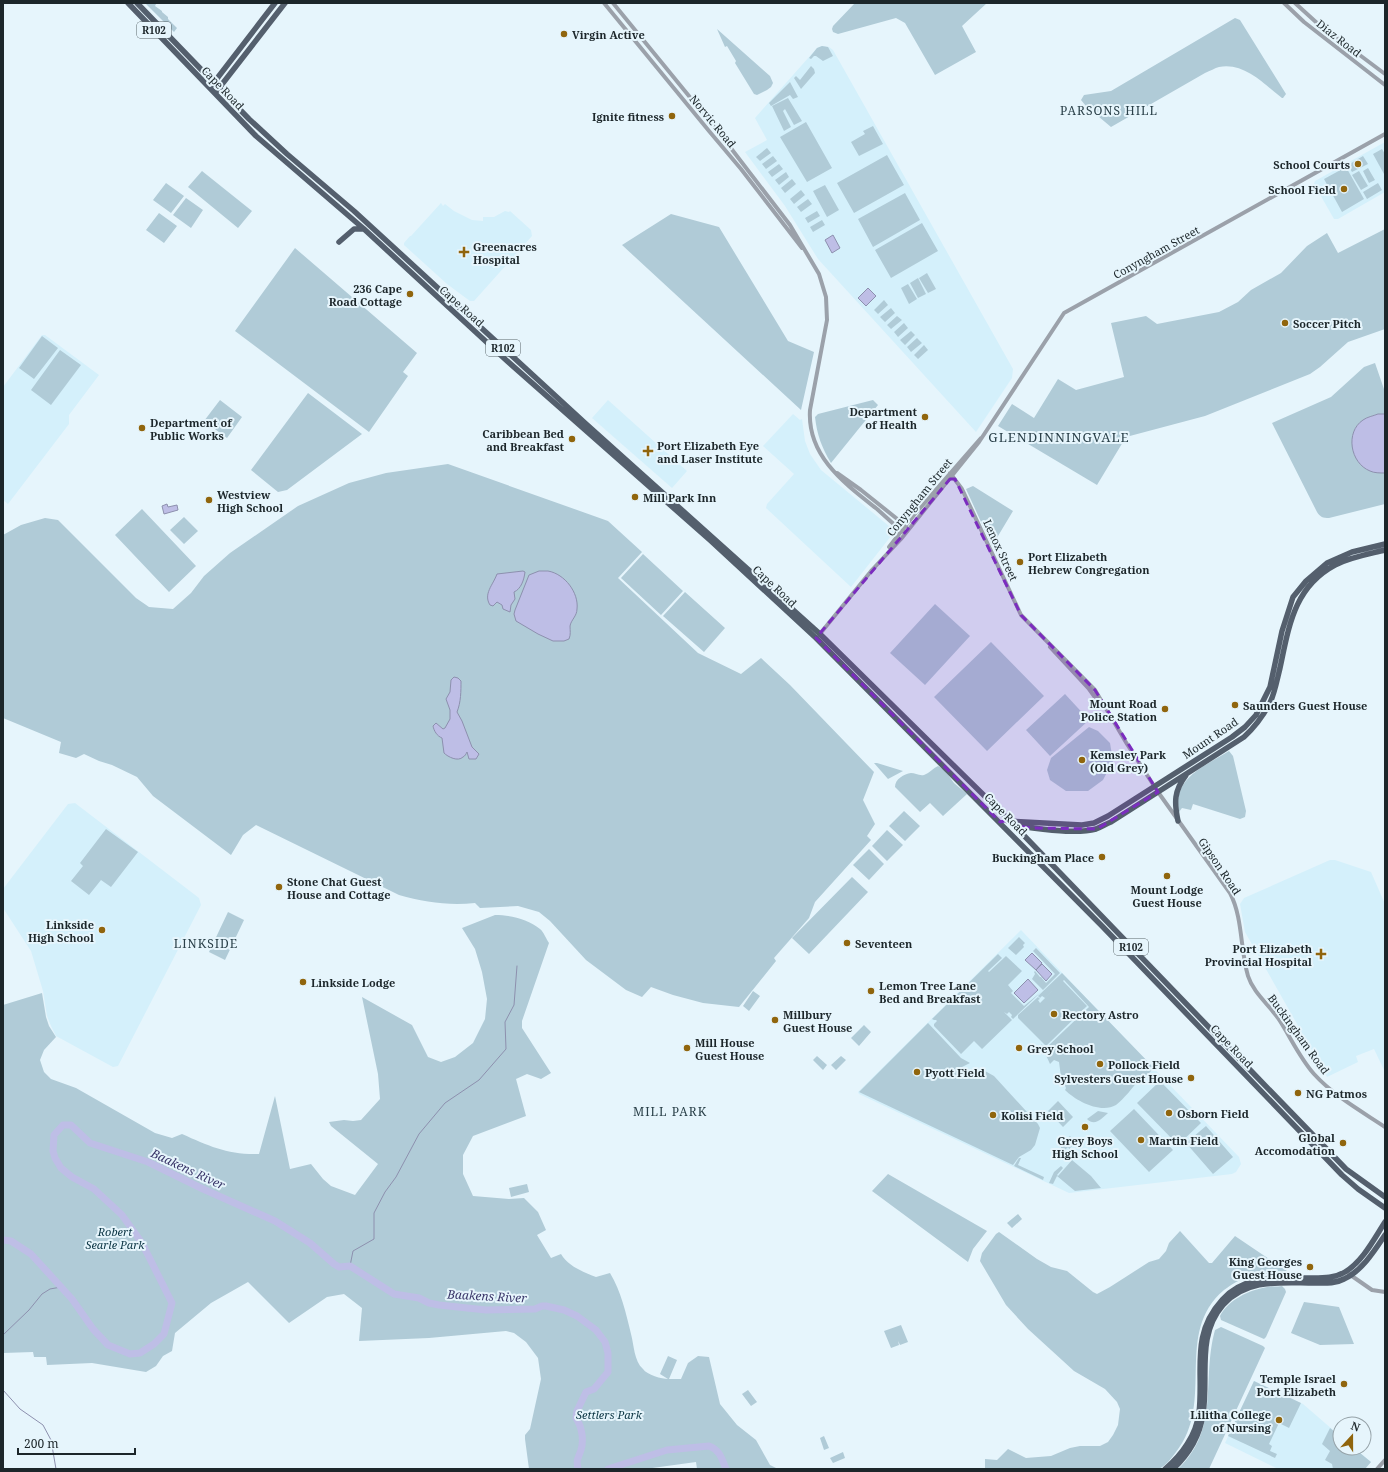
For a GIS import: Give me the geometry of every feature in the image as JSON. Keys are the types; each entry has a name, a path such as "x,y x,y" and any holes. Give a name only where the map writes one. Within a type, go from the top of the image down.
{"main road":[{"name":"Cape Road","path":"128,3 217,92 256,136 364,229 506,360 818,636 1102,926 1342,1175 1358,1189 1385,1208"},
{"name":"Cape Road","path":"138,3 211,86"},
{"path":"211,86 276,3"},
{"path":"217,92 285,3"},
{"name":"Cape Road","path":"217,92 354,211 818,636 1015,826 1346,1169 1385,1197"},
{"path":"339,242 354,229 364,229"},
{"name":"Mount Road","path":"1004,826 1061,830 1097,828 1111,822 1236,734 1256,715 1270,687 1282,631 1293,597 1306,581 1327,563 1340,556 1385,544"},
{"name":"Mount Road","path":"1000,822 1009,820 1082,825 1094,823 1157,789 1244,737 1261,718 1276,688 1293,615 1298,601 1315,579 1337,564 1385,550"},
{"path":"1178,821 1176,795 1179,785 1188,771"},
{"path":"1165,1469 1183,1451 1191,1438 1198,1420 1200,1405 1201,1343 1215,1307 1231,1291 1251,1281 1266,1279 1324,1278 1331,1277 1345,1271 1360,1258 1385,1222"},
{"path":"1173,1469 1190,1449 1202,1420 1204,1408 1206,1343 1210,1320 1227,1301 1250,1287 1264,1284 1332,1283 1344,1280 1351,1276 1363,1263 1385,1235"}],"street":[{"name":"Norvic Road","path":"604,3 741,169 805,251"},
{"name":"Norvic Road","path":"613,3 725,140 790,225 821,280 827,310 827,327 809,417 812,435 818,452 825,463 858,494 903,532"},
{"name":"Diaz Road","path":"1284,3 1304,22 1385,85"},
{"name":"Diaz Road","path":"1295,3 1317,23 1385,74"},
{"name":"Conyngham Street","path":"818,636 872,568 977,445 1064,313 1385,134"},
{"name":"Norvic Road","path":"833,471 861,490 907,527"},
{"name":"Lenox Street","path":"951,476 962,489 1023,618 1040,633 1095,690 1108,714 1157,789"},
{"name":"Gipson Road","path":"1157,789 1233,899 1246,970 1250,982"},
{"name":"Buckingham Road","path":"1250,982 1278,1019 1314,1074 1338,1096 1385,1127"},
{"path":"1345,1271 1372,1290 1385,1292"},
{"path":"1377,1469 1385,1460"}],"highlighted area":[{"path":"950,479 955,479 1021,615 1095,690 1158,792 1097,829 1032,828 1015,826 1009,820 1000,822 816,638"}],"shaded area":[{"path":"822,46 829,47 833,50 1013,369 1012,378 976,432 818,259 785,206 745,152 767,140 755,118 817,48"},
{"path":"1385,142 1385,192 1338,219 1334,219 1314,184 1315,181"},
{"name":"Greenacres Hospital","path":"441,203 443,206 445,204 454,211 472,220 483,221 483,217 494,217 505,211 510,211 531,230 532,236 474,301 470,301 447,284 404,245 410,236"},
{"path":"42,335 45,335 99,375 69,415 69,424 8,504 3,500 3,387"},
{"name":"Port Elizabeth Eye and Laser Institute","path":"608,400 687,471 672,488 592,418"},
{"path":"793,414 800,420 802,419 805,441 810,454 821,470 895,531 851,587 766,508 767,504 794,474 763,446"},
{"name":"Linkside High School","path":"75,803 199,898 201,905 118,1066 113,1067 56,1036 47,1016 43,991 31,951 3,908 3,889 68,804"},
{"name":"Port Elizabeth Provincial Hospital","path":"1330,860 1335,860 1371,872 1385,904 1385,1072 1374,1049 1356,1056 1358,1062 1327,1077 1245,932 1240,904 1244,898"},
{"name":"Grey School","path":"1021,930 1239,1157 1241,1164 1236,1172 1232,1174 1069,1193 859,1094 858,1092"},
{"name":"Lilitha College of Nursing","path":"1254,1381 1303,1404 1332,1429 1332,1456 1364,1456 1371,1462 1365,1469 1278,1469 1225,1443"}],"green space":[{"path":"145,3 156,4 155,6 168,17 168,19 177,28 174,32"},
{"path":"855,3 987,3 962,26 976,52 935,75 905,23 896,18 838,34 833,32 833,26"},
{"path":"1235,18 1240,20 1286,94 1283,98 1253,75 1228,66 1219,67 1205,73 1111,127 1081,100 1084,95 1111,91"},
{"path":"717,29 770,76 773,83 771,87 757,95 754,94 735,63 736,61 727,46 725,47"},
{"path":"822,46 828,47 833,56 823,61 816,56 811,59 809,58 817,48"},
{"path":"811,66 815,73 801,89 794,78 796,76 800,80"},
{"path":"790,82 798,97 793,99 790,95 771,106 769,103"},
{"path":"788,98 802,121 794,125 785,109 783,111 791,127 784,131 772,106"},
{"path":"806,122 832,168 807,182 780,137"},
{"path":"873,126 883,144 859,156 851,142 865,134 863,131"},
{"path":"767,148 771,153 760,161 756,157"},
{"path":"1382,149 1385,154 1384,174 1373,154"},
{"path":"887,155 904,185 854,213 837,183"},
{"path":"773,156 777,161 766,169 762,164"},
{"name":"School Courts","path":"1363,156 1368,164 1352,172 1348,165"},
{"path":"779,164 783,169 772,177 768,172"},
{"name":"School Field","path":"1346,167 1364,199 1342,212 1324,179"},
{"name":"School Courts","path":"1368,168 1375,180 1369,183 1363,171"},
{"path":"202,171 252,211 238,228 188,187"},
{"name":"School Courts","path":"1359,171 1368,186 1361,190 1352,175"},
{"path":"786,172 789,177 779,185 775,180"},
{"path":"792,179 796,184 785,193 781,188"},
{"path":"166,183 184,196 171,213 153,200"},
{"name":"School Courts","path":"1378,183 1382,190 1367,199 1363,192"},
{"path":"825,185 839,210 827,217 813,191"},
{"path":"801,190 805,195 794,204 790,199"},
{"path":"905,193 920,220 873,247 858,219"},
{"path":"186,198 203,210 191,228 173,215"},
{"path":"808,199 812,204 801,212 797,207"},
{"path":"817,211 820,216 808,223 805,218"},
{"path":"159,213 177,226 164,243 146,230"},
{"path":"671,214 719,227 788,341 814,352 801,410 622,245"},
{"path":"822,220 825,225 813,232 810,227"},
{"path":"922,223 938,251 891,278 875,250"},
{"path":"1385,229 1385,329 1348,342 1310,374 1205,416 1126,437 1097,485 998,426 1012,404 1034,418 1058,379 1076,390 1124,377 1111,323 1146,316 1157,324 1219,312 1238,302 1251,290 1281,273 1307,246 1327,233 1338,253"},
{"path":"295,248 417,353 403,372 408,376 369,432 235,331"},
{"path":"927,273 936,289 928,293 919,278"},
{"path":"918,278 926,294 918,298 910,283"},
{"path":"908,284 917,299 909,304 901,288"},
{"path":"884,300 888,305 878,314 874,310"},
{"path":"891,308 895,313 885,322 880,317"},
{"path":"897,316 902,320 891,329 887,325"},
{"path":"904,323 908,328 898,337 894,332"},
{"path":"911,331 915,335 905,345 900,340"},
{"path":"42,336 58,348 34,379 19,368"},
{"path":"917,338 922,343 911,352 907,347"},
{"path":"924,345 928,350 918,359 914,355"},
{"path":"60,350 81,365 51,405 31,390"},
{"path":"1375,363 1385,392 1385,414 1377,414 1369,417 1356,427 1371,471 1385,473 1385,504 1329,518 1323,517 1317,512 1272,423 1331,397 1364,367"},
{"path":"308,393 362,434 287,490 278,492 251,470"},
{"path":"220,400 242,417 227,438 204,421"},
{"path":"873,400 878,405 831,463 820,441 815,417 818,414"},
{"path":"448,464 608,521 642,552 618,578 698,653 741,674 761,658 790,685 874,772 863,800 875,824 867,836 871,840 815,902 809,918 774,958 776,961 739,1007 703,1003 651,987 642,997 626,990 586,960 550,921 539,912 518,906 480,908 475,903 437,903 399,895 256,825 243,835 231,855 153,796 137,777 84,754 76,758 59,753 61,742 3,718 3,535 21,525 45,518 58,520 136,598 149,607 173,609 191,593 204,576 230,553 298,506 349,483 386,473"},
{"path":"973,486 1013,511 992,546 966,489"},
{"path":"142,509 196,566 169,592 115,535"},
{"path":"184,517 198,531 184,544 170,530"},
{"path":"643,554 683,591 661,615 621,578"},
{"path":"685,592 725,628 704,652 663,616"},
{"path":"935,604 970,636 925,685 890,653"},
{"path":"991,642 1044,696 987,751 934,697"},
{"path":"1065,694 1089,720 1050,756 1026,730"},
{"name":"Kemsley Park (Old Grey)","path":"1089,727 1098,731 1110,743 1113,761 1103,780 1088,791 1066,791 1050,780 1047,770 1051,758"},
{"path":"1229,751 1233,756 1246,811 1245,817 1240,819 1193,804 1191,810 1182,808 1179,812 1178,800 1180,790 1185,782 1192,774"},
{"path":"874,763 877,763 903,771 888,779"},
{"path":"938,766 945,771 954,783 967,794 943,816 930,803 920,812 895,787 898,779 906,774 911,773 924,775"},
{"path":"904,811 920,826 905,841 889,826"},
{"path":"106,829 138,852 111,887 101,880 89,895 71,881 83,866 80,863"},
{"path":"887,830 903,845 887,861 872,846"},
{"path":"869,849 884,864 869,880 853,865"},
{"path":"852,877 868,892 809,954 792,938"},
{"path":"228,912 244,920 225,960 209,952"},
{"name":"Robert Searle Park","path":"495,915 513,917 530,923 541,930 549,943 522,1021 522,1028 551,1073 541,1079 527,1074 516,1079 526,1116 473,1136 463,1155 463,1174 473,1196 509,1199 524,1198 538,1212 546,1230 537,1235 551,1258 561,1254 568,1262 581,1271 596,1277 610,1273 623,1302 636,1357 640,1366 645,1371 651,1375 668,1379 660,1374 668,1356 677,1360 669,1379 681,1379 688,1363 698,1356 709,1357 720,1404 737,1425 756,1440 770,1465 778,1469 697,1469 696,1462 645,1469 529,1469 525,1435 530,1429 541,1379 538,1358 526,1342 514,1333 506,1331 429,1338 359,1341 362,1308 344,1294 327,1297 289,1323 248,1282 211,1303 175,1333 172,1351 163,1356 156,1366 146,1372 92,1363 47,1365 46,1357 34,1357 33,1352 3,1353 3,1005 42,993 46,1017 49,1026 56,1037 44,1050 40,1060 44,1072 51,1079 76,1088 155,1133 172,1138 182,1134 219,1149 238,1153 259,1154 275,1096 290,1169 311,1164 323,1179 331,1186 355,1195 378,1164 331,1126 329,1122 361,1120 380,1099 378,1074 362,997 412,1025 428,1057 441,1062 455,1057 473,1043 485,1019 487,999 482,972 475,949 462,928"},
{"path":"1019,937 1025,943 1023,945 1024,947 1016,955 1008,948"},
{"path":"1036,948 1060,973 1043,990 1032,979 1035,974 1034,972 1035,971 1046,983 1055,974 1033,951"},
{"path":"998,954 1002,958 988,971 989,972 1006,956 1022,971 1008,985 1013,991 1011,993 1024,1006 1041,992 1013,1019 1009,1012 1007,1014 1004,1012 1012,1020 982,1049 974,1041 961,1054 934,1026 937,1021 932,1019"},
{"path":"1062,973 1154,1068 1141,1081 1139,1080 1116,1105 1103,1108 1082,1102 1065,1090 1066,1088 1061,1077 1059,1062 1054,1060 1050,1064 1041,1044 1046,1048 1089,1007 1064,980 1063,981 1087,1006 1046,1046 1018,1018 1018,1015 1038,997 1040,999 1038,1000 1040,1003 1045,998 1042,996 1040,998 1038,996"},
{"path":"753,991 760,996 749,1011 743,1006"},
{"path":"928,1023 961,1058 970,1063 960,1068 959,1073 955,1077 957,1078 972,1069 985,1071 994,1076 1038,1124 1040,1128 1035,1145 1031,1150 1019,1157 1013,1165 859,1092"},
{"path":"864,1025 871,1032 859,1046 851,1038"},
{"path":"817,1056 827,1065 823,1070 813,1060"},
{"path":"841,1056 846,1060 836,1070 831,1065"},
{"name":"Osborn Field","path":"1160,1081 1201,1123 1178,1145 1137,1103"},
{"path":"1058,1101 1073,1117 1063,1127 1048,1111"},
{"name":"Martin Field","path":"1134,1109 1173,1150 1149,1172 1110,1131"},
{"path":"1098,1111 1108,1113 1096,1122 1087,1119"},
{"path":"1206,1126 1233,1157 1213,1174 1186,1143"},
{"path":"1070,1136 1073,1140 1076,1138 1078,1140 1070,1148 1070,1150 1068,1147 1064,1151 1066,1155 1061,1149 1061,1144"},
{"path":"1019,1158 1021,1158 1018,1165 1044,1177 1043,1180 1014,1166"},
{"path":"1072,1160 1091,1176 1101,1188 1075,1191 1057,1176 1053,1184 1049,1183 1054,1172 1061,1166 1063,1168 1057,1175 1058,1176"},
{"path":"888,1174 987,1231 973,1249 968,1262 872,1191"},
{"path":"527,1184 529,1192 511,1197 509,1188"},
{"path":"1018,1214 1022,1219 1012,1228 1007,1223"},
{"path":"1180,1231 1209,1263 1212,1263 1235,1236 1293,1275 1261,1274 1249,1276 1224,1290 1209,1307 1201,1326 1197,1347 1193,1412 1187,1432 1172,1457 1159,1469 985,1469 985,1459 997,1460 1008,1449 1026,1458 1051,1456 1070,1448 1080,1446 1100,1446 1108,1442 1113,1435 1118,1425 1120,1409 1117,1402 1105,1389 1074,1371 1028,1329 1006,1305 980,1261 982,1253 996,1234 999,1232 1051,1267 1067,1271 1097,1294 1149,1262 1159,1259 1166,1251 1169,1243"},
{"path":"1282,1286 1286,1292 1264,1339 1221,1320 1220,1316 1228,1305 1246,1293 1260,1288"},
{"path":"1304,1302 1339,1307 1354,1344 1320,1345 1291,1333"},
{"path":"901,1325 908,1342 900,1345 898,1341 899,1345 891,1348 884,1331"},
{"path":"1221,1327 1265,1348 1209,1469 1178,1469 1191,1453 1200,1437 1205,1420 1211,1349 1215,1330"},
{"path":"1254,1381 1301,1403 1289,1428 1279,1423 1269,1444 1272,1446 1270,1451 1277,1454 1275,1458 1228,1436"},
{"path":"748,1390 757,1402 751,1406 742,1394"},
{"path":"1330,1428 1332,1430 1332,1456 1364,1456 1371,1462 1365,1469 1333,1469 1332,1464 1325,1460 1330,1451 1322,1444"},
{"path":"824,1436 829,1448 824,1450 820,1438"},
{"path":"843,1452 845,1458 833,1463 830,1458"}],"water":[{"path":"833,235 840,248 832,253 825,240"},
{"path":"868,288 876,296 866,306 858,298"},
{"path":"1378,414 1385,414 1385,473 1373,472 1363,467 1354,455 1352,447 1352,439 1357,425 1368,417"},
{"path":"167,504 168,507 177,505 178,510 164,514 162,506"},
{"path":"539,571 548,571 560,576 570,585 576,597 577,611 570,626 569,639 564,641 553,641 516,621 514,614 515,610 529,575"},
{"path":"525,572 523,581 519,589 514,592 515,599 511,605 510,612 503,609 502,605 497,602 493,606 490,605 488,601 488,593 497,574"},
{"path":"454,677 461,681 461,693 457,712 472,747 479,754 476,759 469,759 467,752 464,756 458,759 446,755 444,753 442,738 437,735 433,728 436,723 443,729 445,728 450,719 450,710 446,699 450,692 451,680"},
{"path":"1032,953 1042,963 1036,970 1025,960"},
{"path":"1042,964 1052,974 1046,981 1036,970"},
{"path":"1028,979 1038,990 1024,1003 1014,993"}],"waterway":[{"path":"350,1266 353,1251 374,1239 374,1213 385,1192 396,1177 419,1134 445,1103 479,1080 506,1049 505,1022 514,1005 517,966"},
{"name":"Baakens River","path":"3,1240 11,1241 31,1254 72,1299 93,1329 108,1345 130,1354 140,1353 154,1344 164,1334 172,1303 142,1243 122,1215 94,1189 72,1177 61,1168 55,1158 53,1151 54,1135 63,1125 71,1125 90,1143 148,1162 203,1189 275,1221 310,1243 334,1264 339,1267 350,1266 394,1294 419,1298 429,1303 439,1305 486,1310 535,1309 542,1306 564,1310 577,1316 596,1330 605,1342 608,1353 608,1372 594,1389 586,1392 577,1411 576,1418 580,1425 582,1438 582,1446 577,1461 578,1469"},
{"path":"3,1335 29,1310 42,1294 50,1289 61,1287"},
{"path":"3,1390 20,1409 43,1425 51,1440 56,1469"},
{"name":"Baakens River","path":"608,1469 667,1450 709,1446 718,1452 726,1469"}],"place":[{"name":"Virgin Active","path":"564,34"},
{"name":"Ignite fitness","path":"672,116"},
{"name":"School Courts","path":"1358,164"},
{"name":"School Field","path":"1344,189"},
{"name":"Greenacres Hospital","path":"464,252"},
{"name":"236 Cape Road Cottage","path":"410,294"},
{"name":"Soccer Pitch","path":"1285,323"},
{"name":"Department of Health","path":"925,417"},
{"name":"Department of Public Works","path":"142,428"},
{"name":"Caribbean Bed and Breakfast","path":"572,439"},
{"name":"Port Elizabeth Eye and Laser Institute","path":"648,451"},
{"name":"Mill Park Inn","path":"635,497"},
{"name":"Westview High School","path":"209,500"},
{"name":"Port Elizabeth Hebrew Congregation","path":"1020,562"},
{"name":"Saunders Guest House","path":"1235,705"},
{"name":"Mount Road Police Station","path":"1165,709"},
{"name":"Kemsley Park (Old Grey)","path":"1082,760"},
{"name":"Buckingham Place","path":"1102,857"},
{"name":"Mount Lodge Guest House","path":"1167,876"},
{"name":"Stone Chat Guest House and Cottage","path":"279,887"},
{"name":"Linkside High School","path":"102,930"},
{"name":"Seventeen","path":"847,943"},
{"name":"Port Elizabeth Provincial Hospital","path":"1321,954"},
{"name":"Linkside Lodge","path":"303,982"},
{"name":"Lemon Tree Lane Bed and Breakfast","path":"871,991"},
{"name":"Rectory Astro","path":"1054,1014"},
{"name":"Millbury Guest House","path":"775,1020"},
{"name":"Mill House Guest House","path":"687,1048"},
{"name":"Grey School","path":"1019,1048"},
{"name":"Pollock Field","path":"1100,1064"},
{"name":"Pyott Field","path":"917,1072"},
{"name":"Sylvesters Guest House","path":"1191,1078"},
{"name":"NG Patmos","path":"1298,1093"},
{"name":"Osborn Field","path":"1169,1113"},
{"name":"Kolisi Field","path":"993,1115"},
{"name":"Grey Boys High School","path":"1085,1127"},
{"name":"Martin Field","path":"1141,1140"},
{"name":"Global Accomodation","path":"1343,1143"},
{"name":"King Georges Guest House","path":"1310,1267"},
{"name":"Temple Israel Port Elizabeth","path":"1344,1384"},
{"name":"Lilitha College of Nursing","path":"1279,1420"}],"district":[{"name":"PARSONS HILL","path":"1109,110"},
{"name":"GLENDINNINGVALE","path":"1059,437"},
{"name":"LINKSIDE","path":"206,943"},
{"name":"MILL PARK","path":"670,1111"}],"park label":[{"name":"Settlers Park","path":"609,1414"}]}
